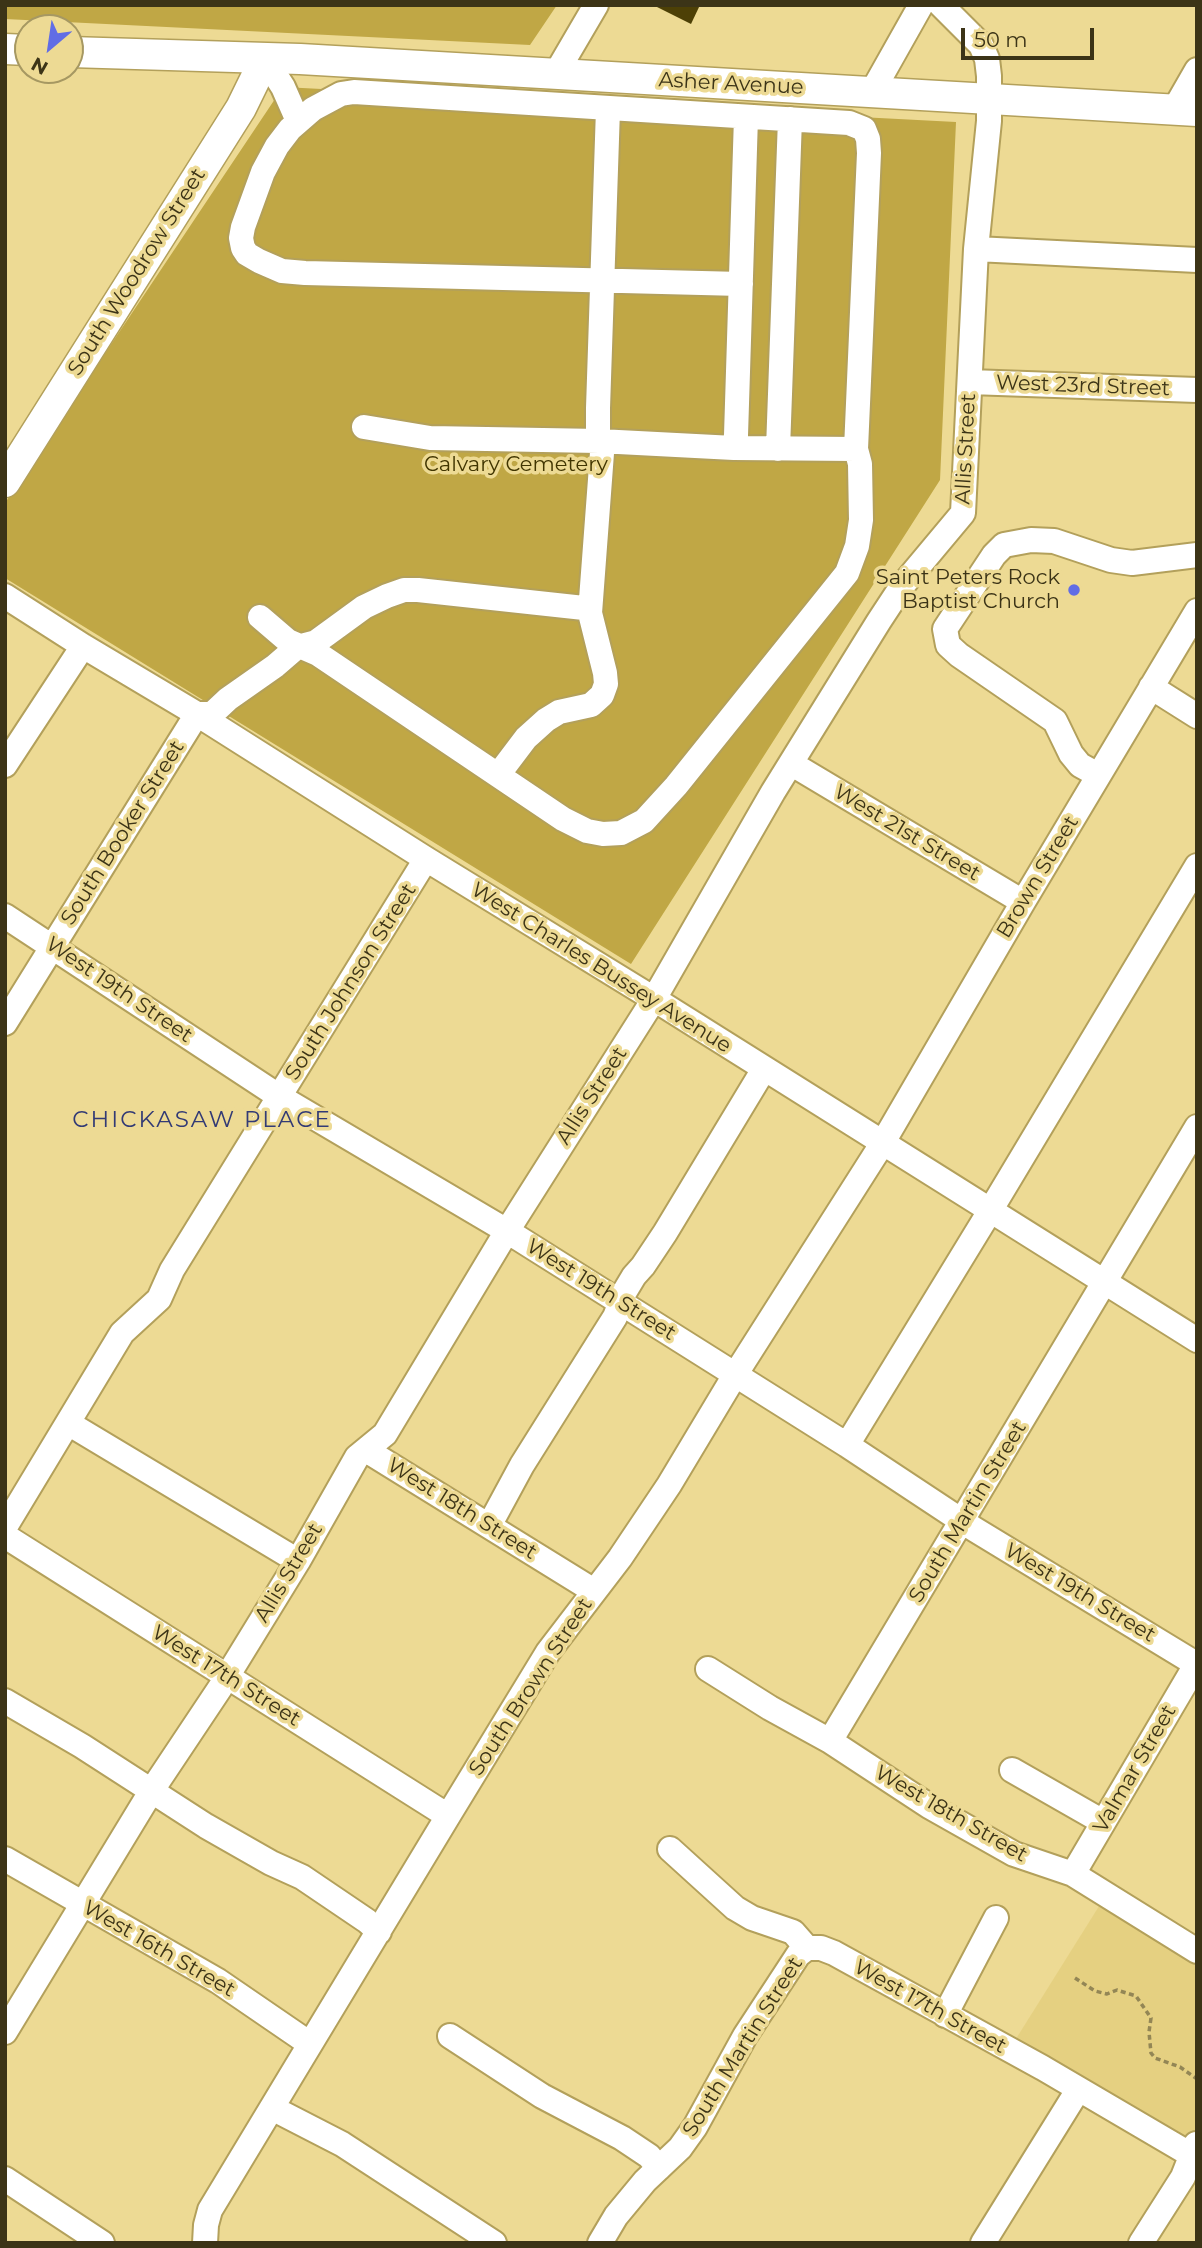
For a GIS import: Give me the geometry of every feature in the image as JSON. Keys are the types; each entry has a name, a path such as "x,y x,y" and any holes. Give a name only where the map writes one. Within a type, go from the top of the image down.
{"main road":[{"name":"Asher Avenue","path":"84,53 265,59 1185,110"},
{"name":"South Woodrow Street","path":"5,482 240,108 265,59"}],"street":[{"path":"555,75 596,5"},
{"path":"872,92 921,5"},
{"name":"Allis Street","path":"5,2032 152,1790 298,1561 346,1474 357,1457 385,1434 507,1231 654,999 701,915 902,586 963,513 976,249 989,121 987,58 981,45 964,25 941,5"},
{"path":"265,59 283,88 298,121"},
{"path":"1185,110 1197,70"},
{"path":"260,617 297,647 318,654 563,819 587,831 621,833 644,821 676,786 846,573 857,545 861,520 860,464 856,449 867,218 868,139 864,129 849,123 354,92 329,99 298,121 277,146 263,172 241,238 247,254 259,261 282,271 305,273 741,284"},
{"path":"498,775 526,738 546,720 559,712 591,705 602,695 606,684 590,613 602,453 598,408 608,109"},
{"path":"734,448 746,117"},
{"path":"778,449 790,119"},
{"path":"976,249 1197,260"},
{"name":"West 23rd Street","path":"970,382 1197,390"},
{"path":"364,427 430,438 599,441 734,448 856,449"},
{"path":"1098,775 1080,765 1071,754 1055,721 948,645 945,629 994,555 1004,545 1031,540 1054,541 1111,560 1132,563 1197,555"},
{"path":"197,714 212,714 297,647 316,642 363,607 404,590 438,591 584,608 590,613"},
{"name":"West Charles Bussey Avenue","path":"5,597 197,714 1197,1340"},
{"name":"Brown Street","path":"882,1144 1197,611"},
{"path":"5,765 83,646"},
{"path":"1151,687 1197,716"},
{"name":"South Booker Street","path":"5,1023 197,714"},
{"name":"West 21st Street","path":"792,764 1023,902"},
{"name":"South Johnson Street","path":"5,1527 122,1333 159,1299 172,1270 426,859"},
{"path":"847,1445 1197,866"},
{"name":"West 19th Street","path":"5,916 280,1097 507,1231 847,1445 963,1522 1196,1664"},
{"path":"489,1526 522,1465 615,1317 634,1276 665,1233 764,1069"},
{"name":"South Martin Street","path":"830,1741 1197,1127"},
{"name":"South Brown Street","path":"205,2243 210,2210 548,1652 620,1558 669,1485 735,1375 882,1144"},
{"path":"68,1423 298,1561"},
{"name":"West 18th Street","path":"366,1450 594,1591"},
{"name":"West 17th Street","path":"5,1536 448,1815"},
{"name":"Valmar Street","path":"1073,1874 1196,1664"},
{"name":"West 18th Street","path":"708,1669 830,1741 929,1806 1002,1847 1028,1860 1073,1874 1193,1941"},
{"path":"5,1701 228,1838 302,1878 367,1921 379,1932"},
{"path":"1012,1770 1103,1822"},
{"name":"West 17th Street","path":"670,1849 735,1908 752,1919 793,1932 807,1948 821,1948 834,1953 1195,2153"},
{"name":"West 16th Street","path":"5,1859 218,1981 310,2044"},
{"path":"945,2015 996,1918"},
{"name":"South Martin Street","path":"600,2243 616,2217 645,2181 680,2148 695,2127 745,2036 798,1955 807,1948"},
{"path":"450,2036 542,2095 622,2138 649,2156 659,2168"},
{"path":"983,2243 1078,2090"},
{"path":"272,2108 342,2144 494,2243"},
{"path":"1141,2243 1195,2153"},
{"path":"5,2179 102,2243"}],"path":[{"path":"1075,1978 1095,1991 1107,1994 1117,1990 1136,1996 1151,2018 1151,2053 1155,2058 1180,2067 1197,2079"}],"shaded area":[{"path":"1106,1895 1197,1951 1197,2163 1009,2050"}],"green space":[{"path":"5,5 557,5 530,45 84,23 84,14 14,14 14,19 5,19"},
{"name":"Calvary Cemetery","path":"283,87 956,122 940,480 631,964 5,578 5,503"}],"building":[{"path":"653,5 700,5 691,24"}],"place":[{"name":"Saint Peters Rock Baptist Church","path":"1074,590"}],"district":[{"name":"CHICKASAW PLACE","path":"202,1120"}]}
